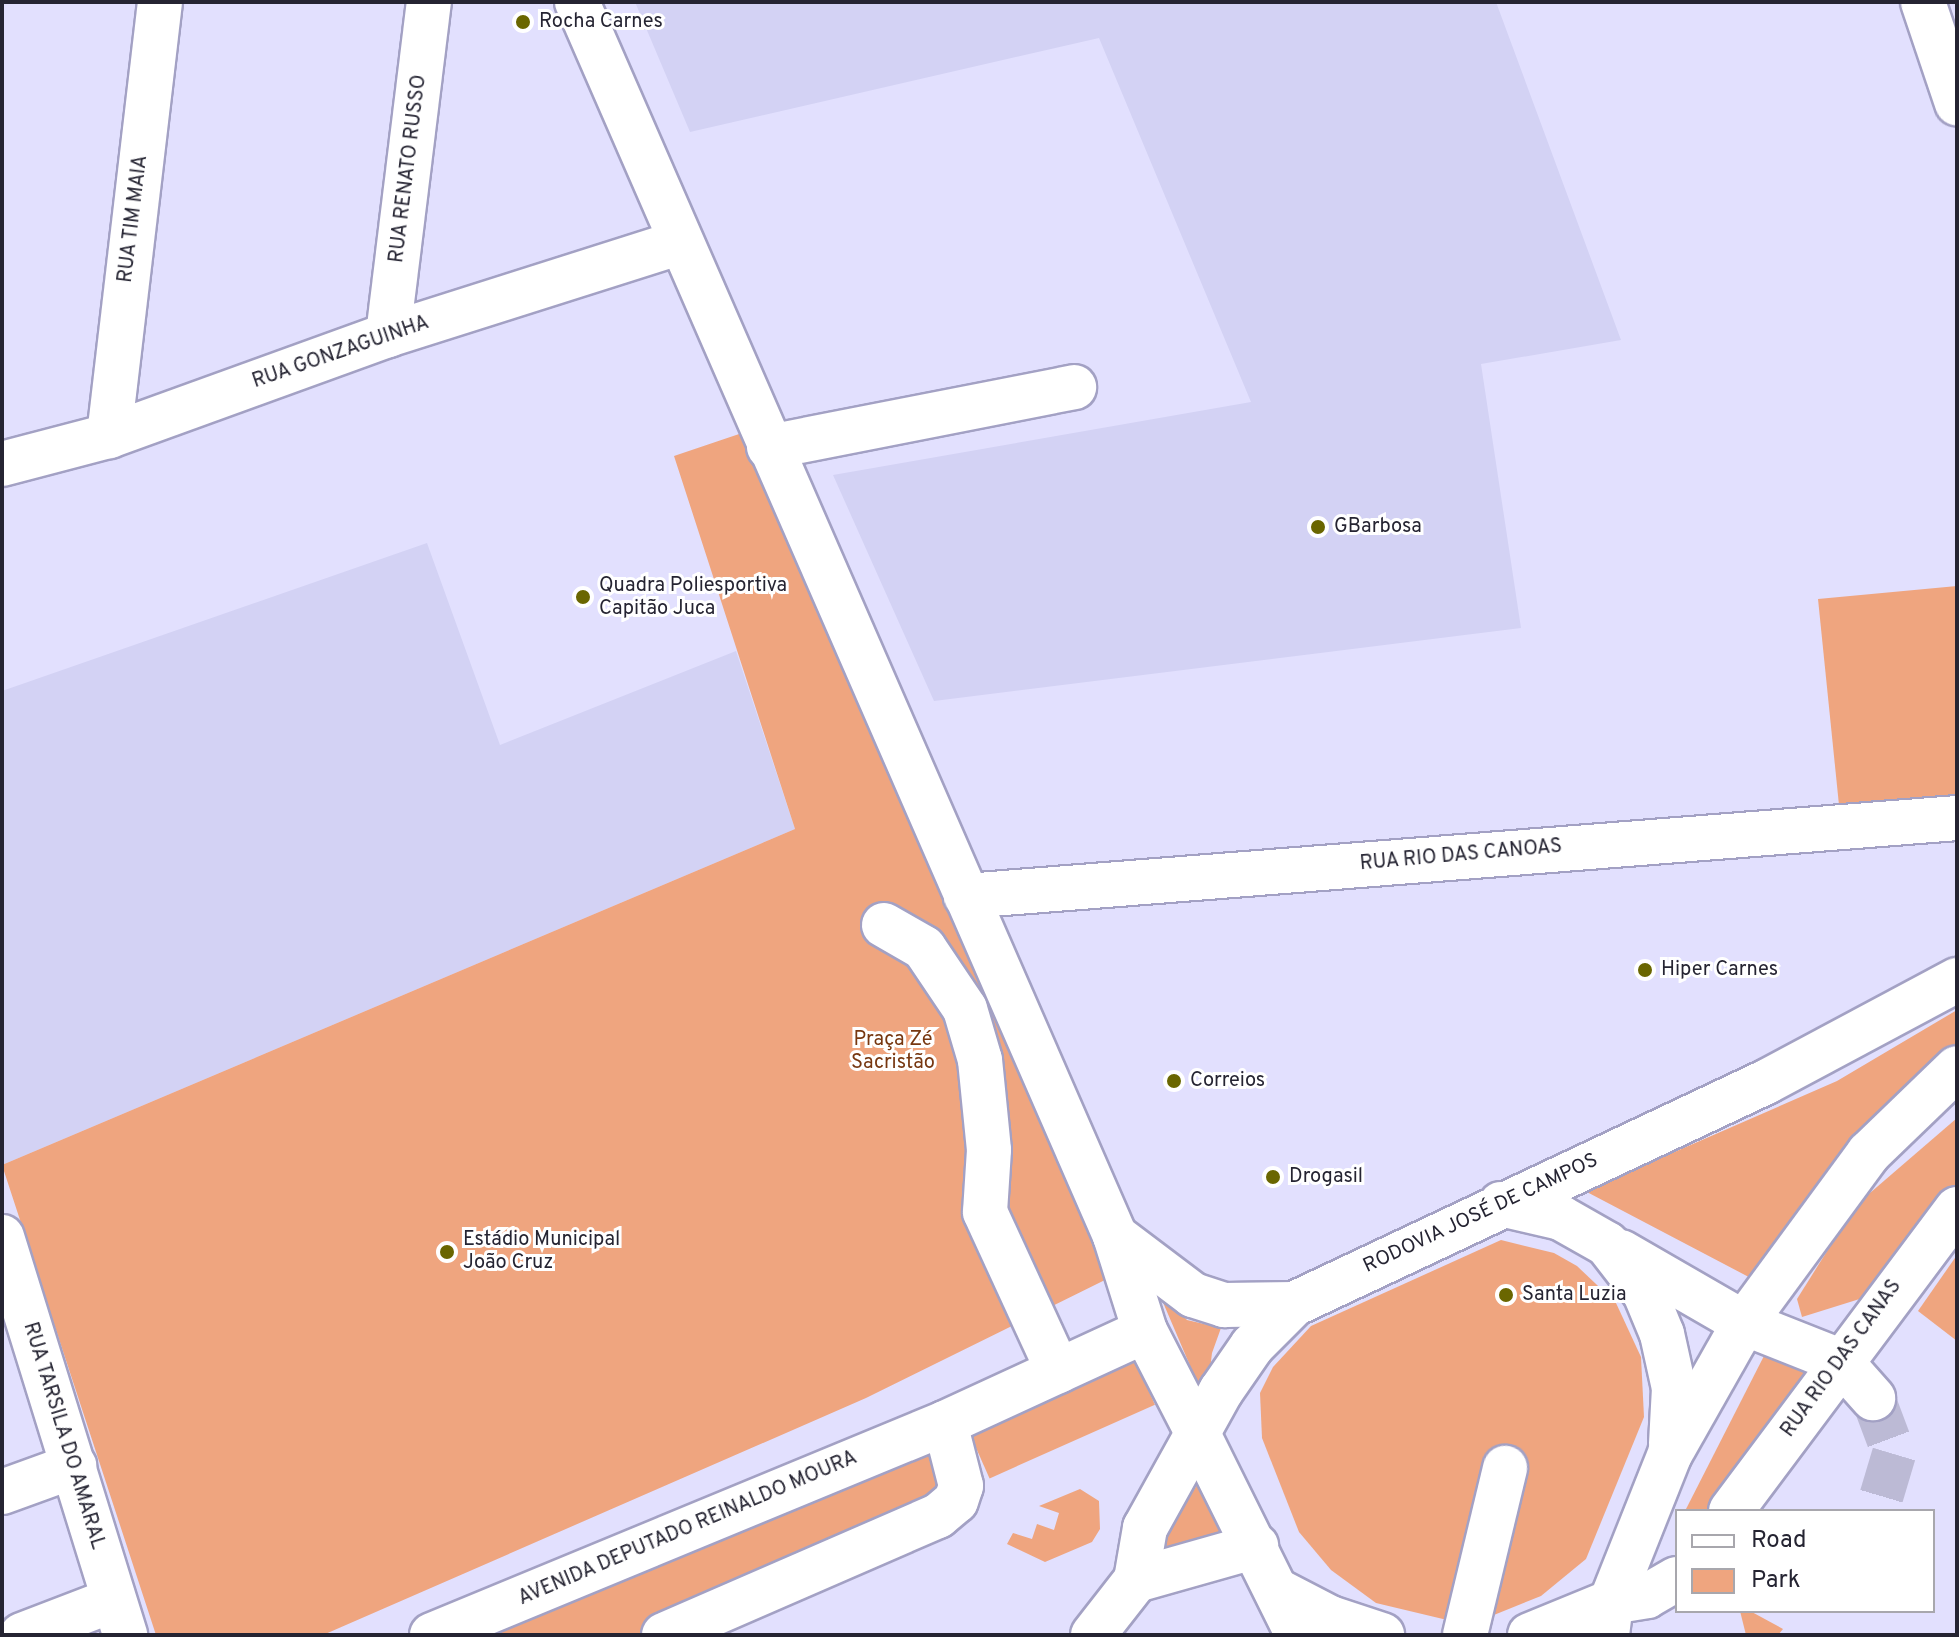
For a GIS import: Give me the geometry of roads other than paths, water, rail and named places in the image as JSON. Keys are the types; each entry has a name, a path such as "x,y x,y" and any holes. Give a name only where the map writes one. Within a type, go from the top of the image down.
{"street":[{"name":"RUA TIM MAIA","path":"109,436 160,2"},
{"name":"RUA RENATO RUSSO","path":"388,335 429,2"},
{"path":"577,2 1115,1236 1145,1331 1280,1592 1298,1635"},
{"path":"1923,2 1957,103"},
{"name":"RUA GONZAGUINHA","path":"2,464 109,436 388,335 681,242"},
{"path":"769,447 1074,387"},
{"name":"RUA RIO DAS CANOAS","path":"966,896 1957,818"},
{"path":"884,925 924,948 965,1009 980,1060 989,1150 985,1212 1058,1371"},
{"name":"RODOVIA JOSÉ DE CAMPOS","path":"1093,1635 1136,1580 1145,1528 1245,1356 1294,1304 1766,1082 1957,980"},
{"path":"1609,1619 1670,1454 1744,1323 1869,1153 1957,1068"},
{"path":"1501,1204 1561,1218 1744,1323 1840,1361 1873,1398"},
{"name":"RUA RIO DAS CANAS","path":"1732,1509 1840,1361 1957,1209"},
{"path":"1115,1236 1193,1295 1224,1305 1294,1304"},
{"name":"RUA TARSILA DO AMARAL","path":"2,1237 119,1617"},
{"path":"1607,1244 1645,1293 1662,1334 1674,1388 1670,1454"},
{"name":"AVENIDA DEPUTADO REINALDO MOURA","path":"432,1635 945,1423 1145,1331"},
{"path":"664,1635 938,1516 956,1501 961,1486 945,1423"},
{"path":"2,1492 74,1466"},
{"path":"1465,1635 1505,1468"},
{"path":"1136,1580 1256,1546"},
{"path":"1530,1635 1609,1619 1675,1580"},
{"path":"1280,1592 1330,1618 1382,1635"},
{"path":"22,1635 119,1617"}],"tunnel":[{"path":"1873,1398 1894,1454 1878,1509"}],"place":[{"name":"Rocha Carnes","path":"523,22"},
{"name":"GBarbosa","path":"1318,527"},
{"name":"Quadra Poliesportiva Capitão Juca","path":"583,597"},
{"name":"Hiper Carnes","path":"1645,970"},
{"name":"Correios","path":"1174,1081"},
{"name":"Drogasil","path":"1273,1177"},
{"name":"Estádio Municipal João Cruz","path":"447,1252"},
{"name":"Santa Luzia","path":"1506,1295"}],"park label":[{"name":"Praça Zé Sacristão","path":"893,1052"}]}
